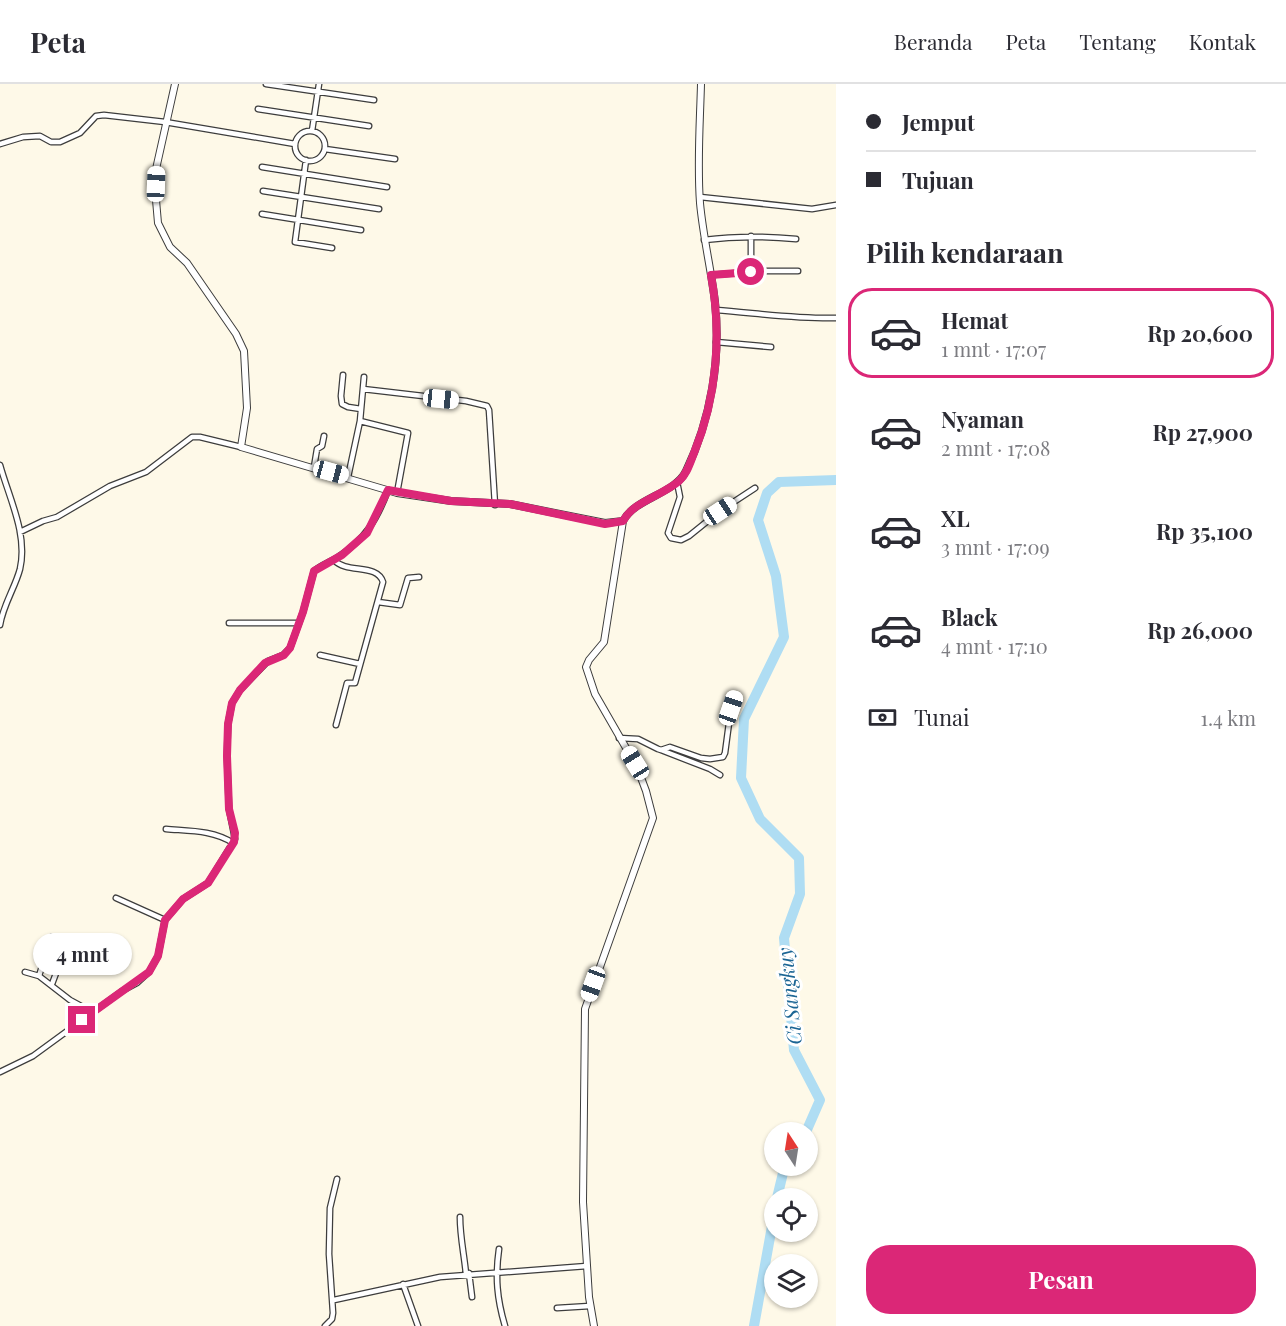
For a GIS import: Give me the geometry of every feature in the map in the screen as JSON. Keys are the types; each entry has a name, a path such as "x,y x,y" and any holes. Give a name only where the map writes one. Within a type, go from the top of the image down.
{"street":[{"path":"175,84 156,169 158,223 170,247 187,263 236,334 244,351 247,408 241,447"},
{"path":"266,84 374,100"},
{"path":"312,131 319,84"},
{"path":"594,1326 586,1266 583,1185 585,1010 653,818 637,767 590,685 586,667 604,642 623,521 632,510 677,482 685,474 706,417 714,379 716,310 704,240 700,197 701,84"},
{"path":"258,109 369,126"},
{"path":"0,144 22,137 40,136 51,142 60,142 80,133 91,120 99,115 165,122 295,144"},
{"path":"306,131 312,131 322,136 326,144 319,159 310,161 302,159 296,152 295,144 298,136 306,131"},
{"path":"325,149 395,159"},
{"path":"306,160 295,242 332,248"},
{"path":"262,167 387,187"},
{"path":"263,191 379,209"},
{"path":"700,197 812,209 836,206"},
{"path":"262,214 361,230"},
{"path":"704,240 750,236 796,239"},
{"path":"750,236 751,272"},
{"path":"711,275 798,271"},
{"path":"716,310 793,318 836,318"},
{"path":"716,342 771,347"},
{"path":"343,375 342,404 361,410"},
{"path":"348,477 360,420 364,377"},
{"path":"363,389 466,401 487,406 495,505"},
{"path":"360,420 408,433 397,493"},
{"path":"20,532 57,517 110,486 146,472 192,437 200,436 314,467 397,493 495,505 510,504 605,524 623,521"},
{"path":"314,467 317,449 322,446 324,436"},
{"path":"0,465 20,532 22,548 16,583 6,601 0,625"},
{"path":"677,482 680,496 668,533 671,538 681,540 755,488"},
{"path":"0,1072 33,1056 149,972 158,956 165,920 183,899 208,883 233,843 235,833 229,809 227,757 228,724 234,699 268,661 284,655 290,648 314,571 353,546 370,529 388,490"},
{"path":"334,560 342,567 362,569 381,577 383,582 354,683 348,683 345,687 336,725"},
{"path":"378,602 400,605 408,578 418,577"},
{"path":"229,623 299,623"},
{"path":"320,655 360,664"},
{"path":"661,750 670,747 701,758 723,757 735,696"},
{"path":"619,738 638,739 720,775"},
{"path":"166,829 212,833 221,835 233,843"},
{"path":"116,898 165,920"},
{"path":"39,976 51,937"},
{"path":"52,984 58,968"},
{"path":"26,972 39,976 70,1000 94,1013"},
{"path":"325,1326 332,1319 334,1300 329,1254 330,1208 337,1179"},
{"path":"460,1217 460,1238 464,1245 472,1297"},
{"path":"499,1249 495,1272 496,1291 505,1326"},
{"path":"334,1300 403,1284 467,1274 586,1266"},
{"path":"403,1284 418,1326"},
{"path":"557,1308 590,1306"}],"waterway":[{"name":"Ci Sangkuy","path":"810,1122 820,1100 794,1050 784,938 800,894 799,858 760,819 741,778 744,719 784,637 776,576 758,520 767,493 779,482 836,480"},
{"name":"Ci Sangkuy","path":"779,1188 782,1176"},
{"name":"Ci Sangkuy","path":"754,1326 769,1242"}],"route":[{"path":"82,1020 137,983 149,972 157,960 165,920 183,899 208,883 229,852 235,837 229,809 227,756 228,724 232,703 240,690 265,663 284,655 290,648 303,612 310,580 316,568 342,555 367,533 388,490 451,501 510,504 605,524 623,521 628,513 677,482 685,474 699,441 714,379 716,323 711,275 751,272"}]}
